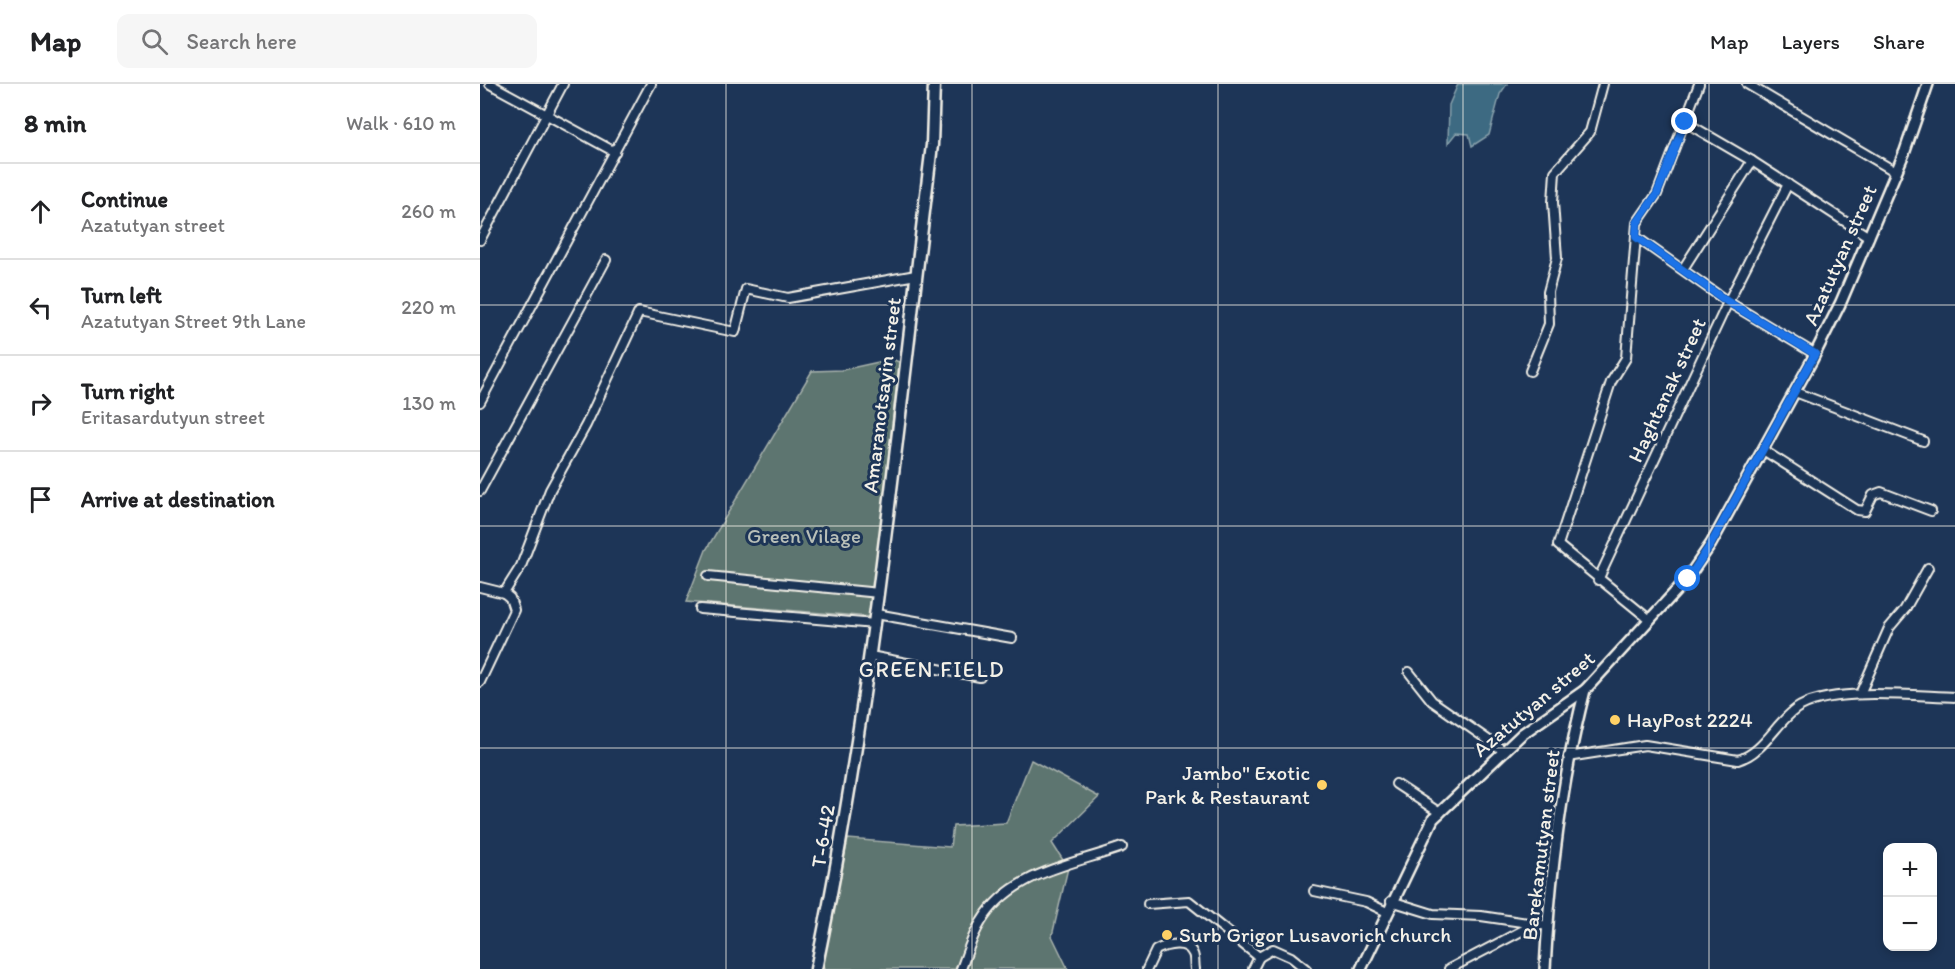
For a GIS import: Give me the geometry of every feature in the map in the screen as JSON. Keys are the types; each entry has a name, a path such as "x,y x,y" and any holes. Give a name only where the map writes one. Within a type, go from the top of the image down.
{"main road":[{"name":"Amaranotsayin street","path":"862,709 876,619 932,145 934,84"},
{"name":"T-6-42","path":"816,969 836,877 862,709"}],"street":[{"path":"490,84 615,152"},
{"path":"480,240 563,84"},
{"path":"480,402 651,84"},
{"path":"1530,371 1549,324 1548,292 1557,258 1552,202 1555,172 1590,132 1603,84"},
{"path":"1650,620 1558,546 1611,382 1626,358 1637,223 1657,194 1699,84"},
{"path":"1747,84 1896,172"},
{"name":"Azatutyan street","path":"1361,969 1391,901 1433,819 1522,734 1585,690 1688,579 1711,544 1815,354 1869,237 1896,172 1928,84"},
{"path":"1685,122 1752,161 1869,237"},
{"path":"1683,269 1752,161"},
{"name":"Haghtanak street","path":"1598,580 1728,302 1788,184"},
{"path":"1636,237 1728,302 1815,354"},
{"path":"480,491 606,260"},
{"path":"504,593 521,566 550,490 586,425 639,312 735,332 746,289 788,298 916,275"},
{"path":"1795,392 1923,441"},
{"path":"1763,450 1857,510 1865,510 1873,495 1881,492 1931,511"},
{"path":"1860,694 1889,628 1905,609 1928,568"},
{"path":"708,576 879,593"},
{"path":"480,587 504,593 510,598 514,609 480,682"},
{"path":"700,609 876,619 1012,638"},
{"path":"870,656 980,677"},
{"path":"1409,672 1432,701 1504,751"},
{"name":"Barekamutyan street","path":"1545,969 1556,833 1568,757 1585,690"},
{"path":"1568,757 1645,745 1738,760 1751,756 1796,709 1818,700 1860,694 1955,697"},
{"path":"1395,784 1440,813"},
{"path":"961,969 981,921 995,904 1034,874 1122,847"},
{"path":"1314,891 1366,902 1387,912"},
{"path":"1148,904 1189,901 1259,957"},
{"path":"1391,901 1433,914 1482,916 1548,926"},
{"path":"1449,969 1533,925"},
{"path":"1147,969 1156,950 1173,943 1190,949 1195,969"},
{"path":"1253,969 1259,957 1273,949 1291,957 1306,969"}],"green space":[{"name":"Green Vilage","path":"892,359 899,362 871,617 686,602 706,550 812,371 842,370"},
{"path":"1031,760 1099,797 1052,843 1068,868 1052,936 1068,969 821,969 848,839 950,847 953,826 1006,823"}],"water":[{"path":"1458,84 1507,84 1500,94 1489,135 1472,146 1469,134 1456,133 1448,143 1449,105"}],"place":[{"name":"HayPost 2224","path":"1615,720"},
{"name":"Jambo\" Exotic Park & Restaurant","path":"1322,785"},
{"name":"Surb Grigor Lusavorich church","path":"1167,935"}],"district":[{"name":"GREEN FIELD","path":"932,669"}],"route":[{"path":"1685,122 1657,194 1637,223 1636,237 1728,302 1815,354 1711,544 1688,579"}]}
